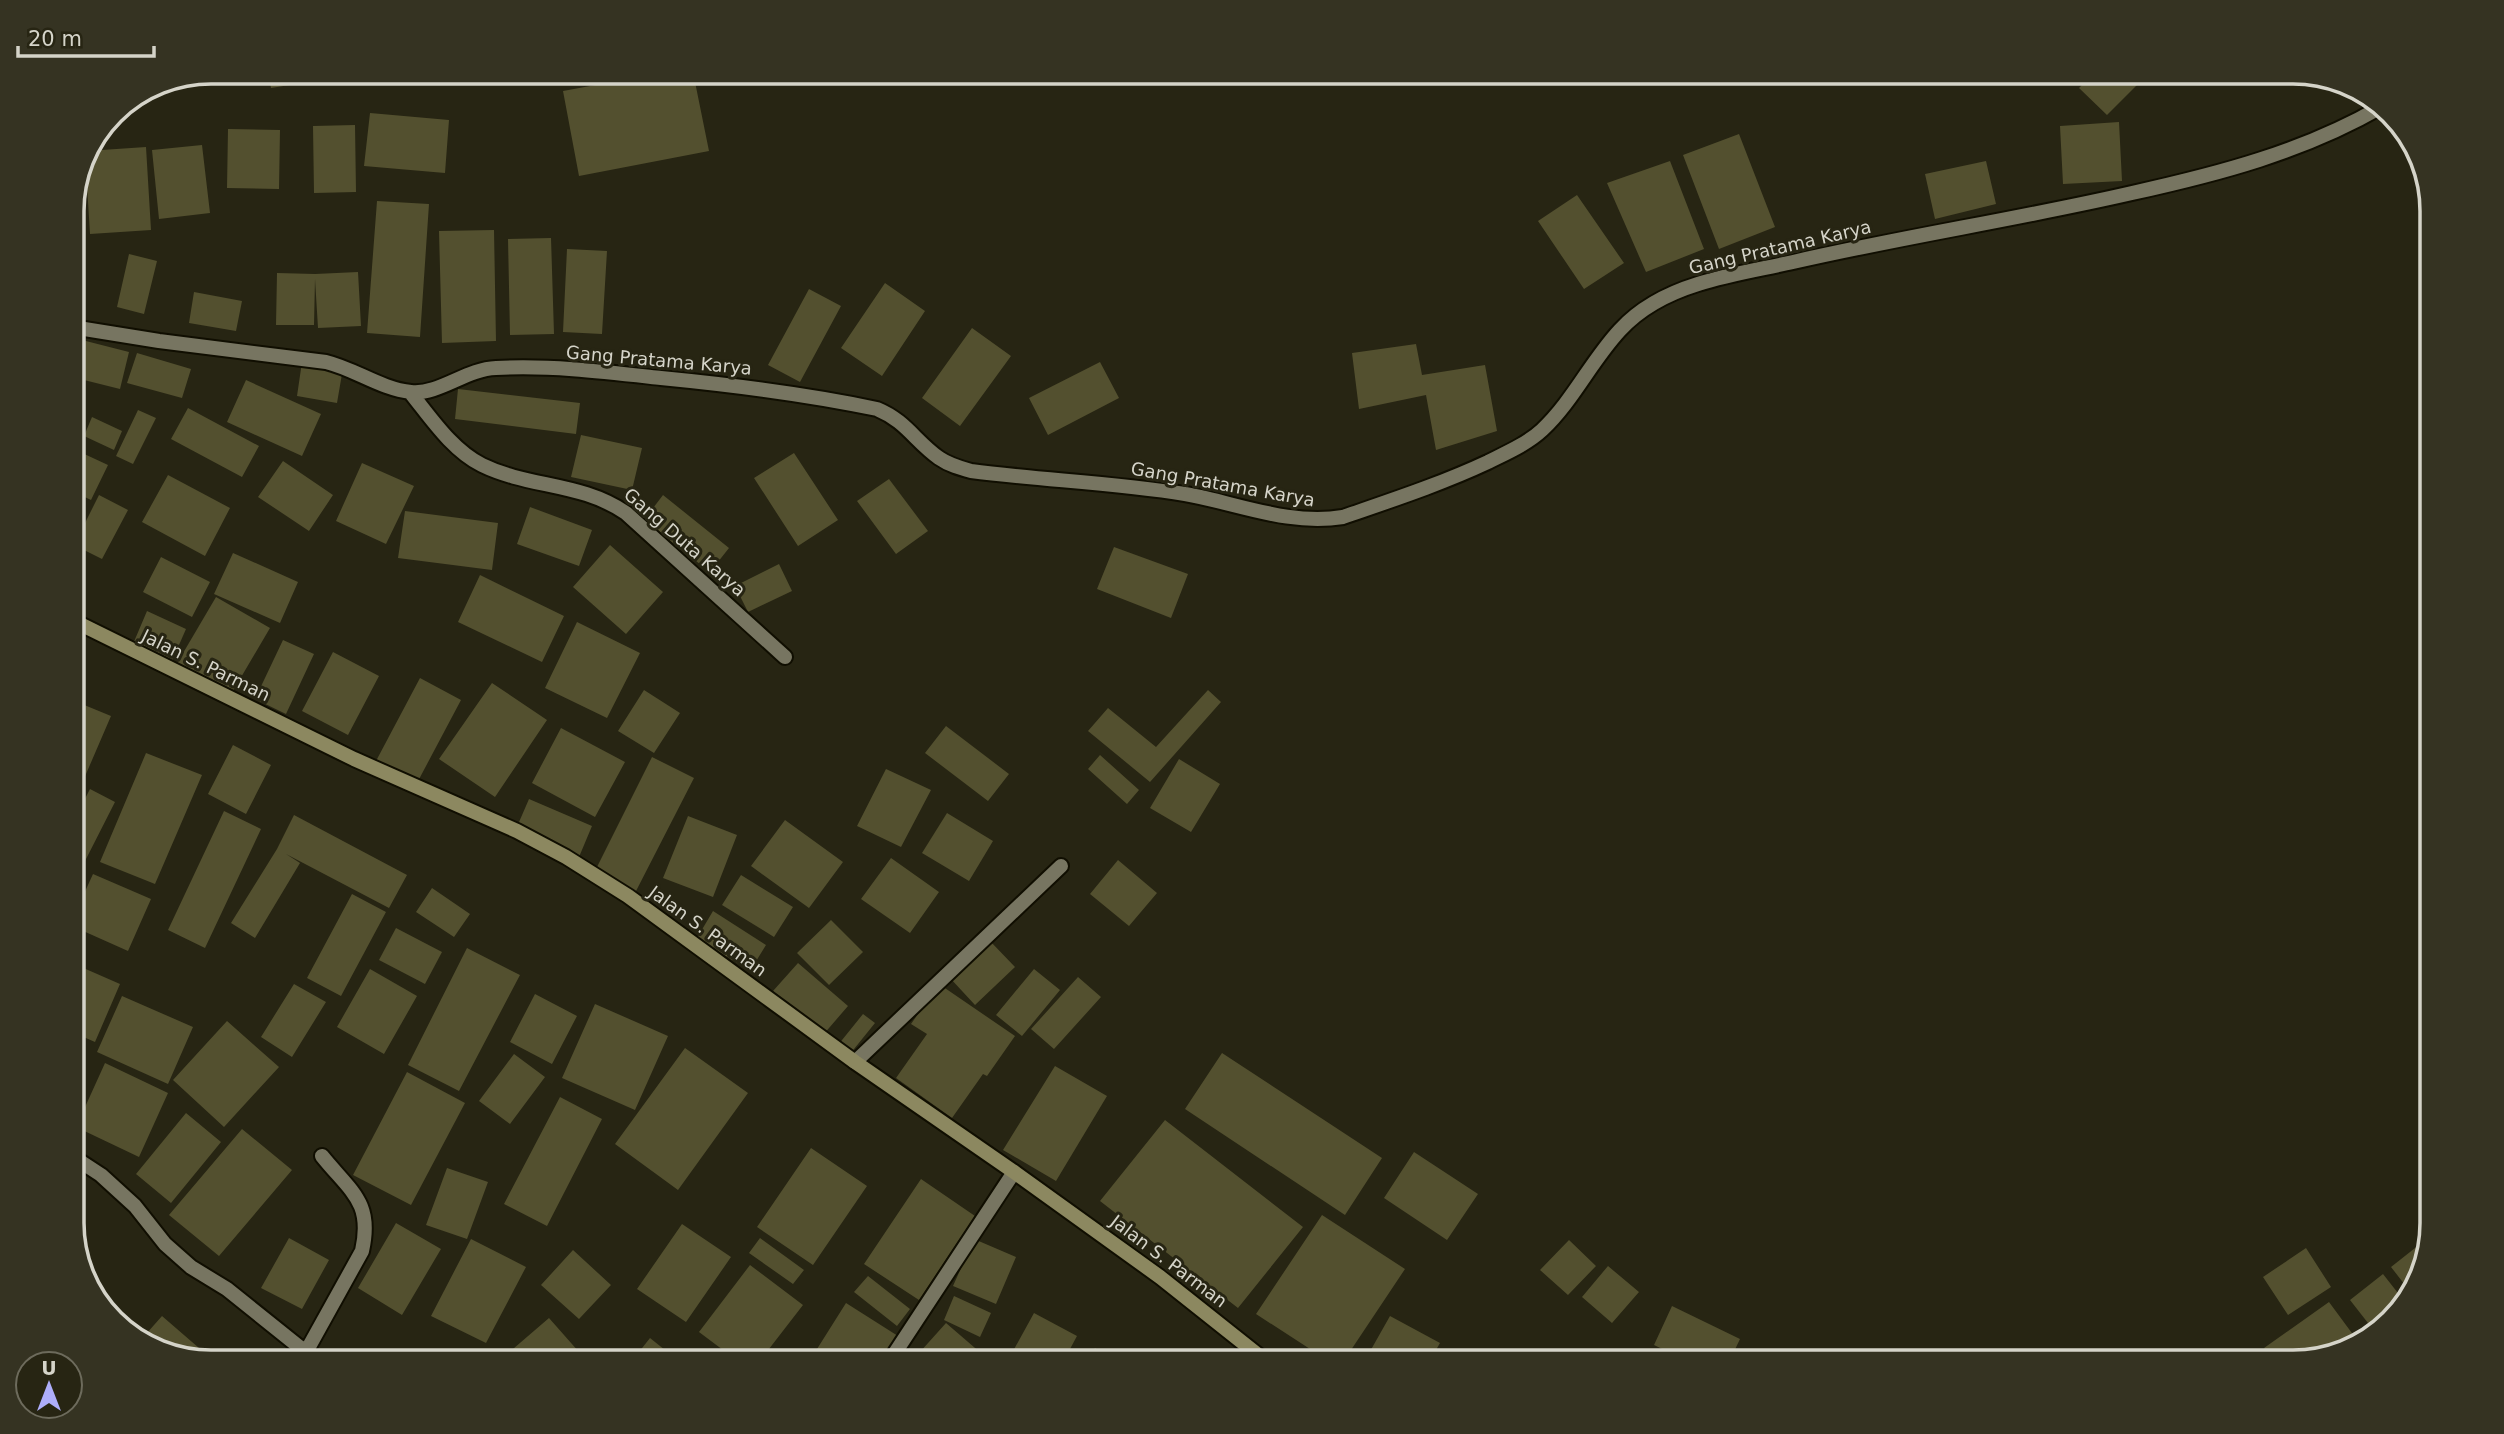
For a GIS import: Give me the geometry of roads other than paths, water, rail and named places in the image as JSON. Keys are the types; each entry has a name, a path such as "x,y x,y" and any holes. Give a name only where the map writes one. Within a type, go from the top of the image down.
{"main road":[{"name":"Jalan S. Parman","path":"84,626 354,760 517,831 566,857 628,896 855,1062 1014,1172 1160,1277 1253,1350"}],"street":[{"name":"Gang Pratama Karya","path":"410,392 430,390 479,369 498,368 592,371 750,387 877,409 895,416 938,458 954,467 971,471 1174,493 1290,518 1325,520 1343,517 1452,479 1514,450 1540,432 1563,407 1619,331 1661,298 1699,283 2209,176 2281,154 2348,126 2373,112"},
{"path":"84,329 326,362 345,367 394,389 410,392"},
{"name":"Gang Duta Karya","path":"410,392 463,453 482,465 505,474 589,493 626,513 785,657"},
{"path":"855,1062 1061,866"},
{"path":"307,1350 362,1251 366,1234 366,1217 362,1205 322,1156"},
{"path":"84,1164 127,1198 165,1244 303,1350"},
{"path":"897,1350 1014,1172"}]}
